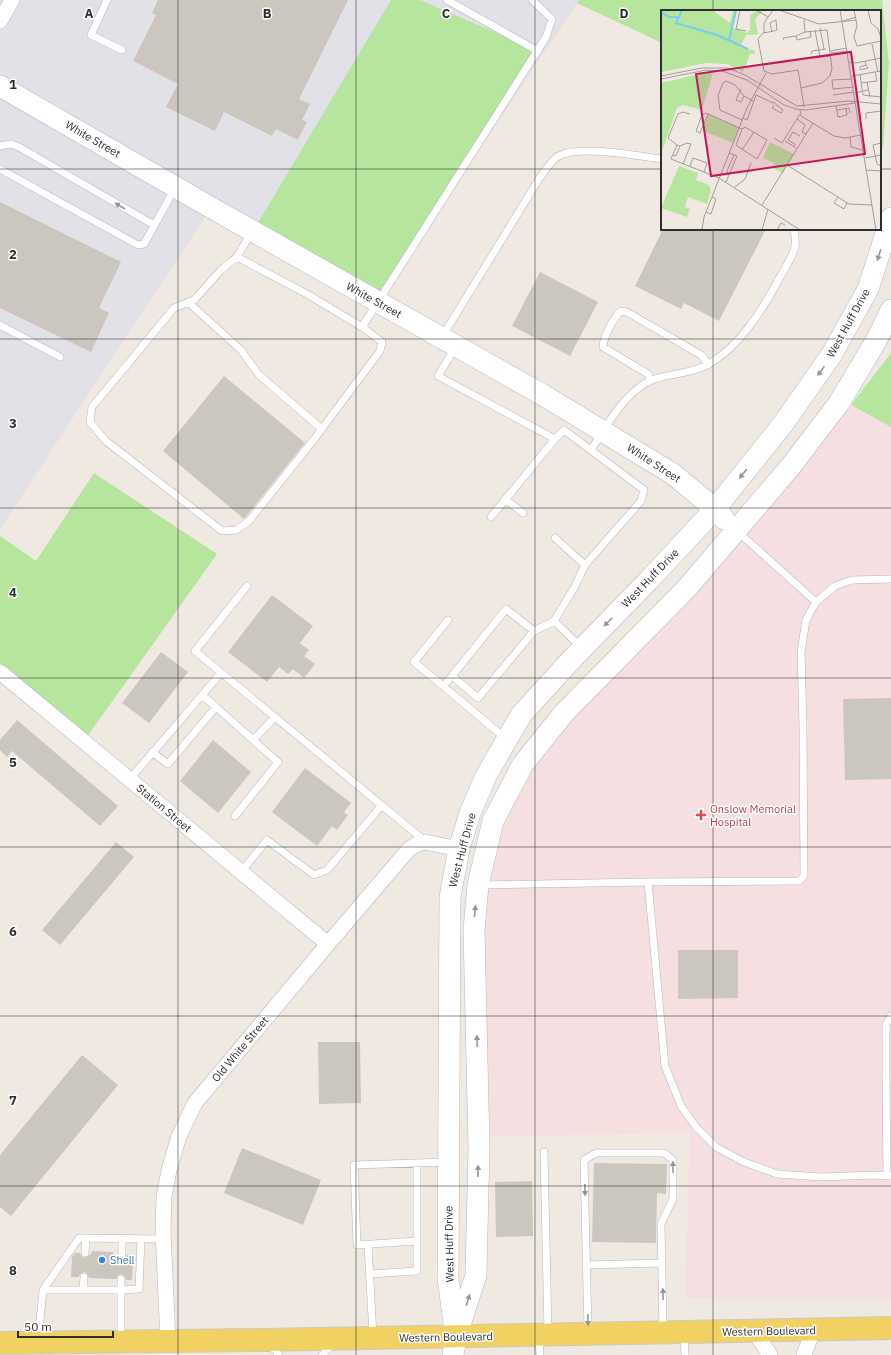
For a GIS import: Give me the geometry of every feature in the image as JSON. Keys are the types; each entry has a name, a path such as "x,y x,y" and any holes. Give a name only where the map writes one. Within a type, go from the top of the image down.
{"main road":[{"name":"Western Boulevard","path":"0,1343 168,1342 272,1348 338,1339 374,1338 455,1346 542,1342 588,1335 891,1328"}],"street":[{"path":"0,21 12,0"},
{"name":"White Street","path":"0,86 252,231 543,395 603,431 673,474 715,509 736,531"},
{"name":"West Huff Drive","path":"455,1346 448,1278 450,897 459,849 470,813 486,776 521,715 582,648 649,580 715,509 783,424 832,354 868,288 891,218"},
{"name":"West Huff Drive","path":"455,1346 476,1275 479,1148 474,930 478,885 493,821 523,764 564,713 687,588 791,466 839,403 876,341 891,310"},
{"name":"Station Street","path":"0,673 328,944"},
{"path":"425,842 459,849"},
{"name":"Old White Street","path":"168,1342 163,1239 164,1197 169,1170 179,1136 195,1103 409,849 417,844 425,842"},
{"path":"804,1355 813,1330"},
{"path":"754,1332 770,1355"}],"lane":[{"path":"107,0 91,35 122,50"},
{"path":"447,0 538,51"},
{"path":"362,327 546,37 552,19 532,0"},
{"path":"0,146 11,144 19,147 154,225"},
{"path":"555,439 438,376 449,342 539,179 557,157 572,152 586,150 661,159"},
{"path":"0,169 138,246 144,244 175,187"},
{"path":"591,450 619,408 642,385 650,381 708,365 740,337 766,302 789,261 794,248 794,230"},
{"path":"237,257 307,294 362,327 382,342 380,351 322,429 249,521 236,530 222,531 106,442 90,422 92,406 174,308 194,300 221,270 237,257 252,231"},
{"path":"188,302 241,350 259,375 322,429"},
{"path":"650,381 648,374 603,347 603,341 617,314 621,311 627,312 701,356 708,365"},
{"path":"0,325 60,357"},
{"path":"452,676 478,698 534,631 554,621 574,588 585,565 641,500 644,490 564,430 491,517"},
{"path":"505,499 523,513"},
{"path":"736,531 816,602"},
{"path":"555,538 585,565"},
{"path":"478,885 799,881 804,876 801,652 806,620 816,602 835,586 852,580 891,579"},
{"path":"247,586 195,651 425,842"},
{"path":"443,686 506,609 534,631"},
{"path":"448,620 414,662 507,739"},
{"path":"554,621 582,648"},
{"path":"130,779 221,673"},
{"path":"202,695 254,739 278,762 235,816"},
{"path":"152,752 168,764 216,707"},
{"path":"254,739 274,716"},
{"path":"241,872 267,840 314,875 327,870 382,806"},
{"path":"648,882 665,1066 681,1106 696,1127 716,1147 744,1162 777,1174 821,1176 889,1176 886,1025 891,1016"},
{"path":"542,1342 544,1152"},
{"path":"588,1335 584,1160 596,1153 664,1153 673,1160 673,1199 662,1224 662,1263 673,1333 685,1355"},
{"path":"417,1241 357,1244 354,1165 448,1162"},
{"path":"370,1274 417,1271 416,1163"},
{"path":"38,1343 43,1290 79,1238 163,1239"},
{"path":"85,1253 86,1238"},
{"path":"122,1238 122,1255"},
{"path":"43,1290 139,1289 141,1239"},
{"path":"368,1244 374,1338"},
{"path":"586,1265 662,1263"},
{"path":"83,1289 84,1277"},
{"path":"121,1279 121,1342"},
{"path":"322,1355 338,1339"}],"shaded area":[{"path":"0,0 579,0 378,302 211,208 0,529"},
{"name":"Onslow Memorial Hospital","path":"851,405 891,427 891,1299 685,1298 690,1133 482,1136 480,906 493,858 527,772 581,708 662,631"}],"green space":[{"path":"391,0 420,0 536,50 378,302 253,231"},
{"path":"579,0 882,0 889,63 883,148 881,147 881,10 661,10 661,43 577,3"},
{"path":"891,353 891,427 851,405"},
{"path":"94,473 217,554 84,741 0,664 0,536 36,561"}],"building":[{"path":"158,0 348,0 299,99 310,104 302,120 307,122 298,140 276,129 272,136 224,112 215,131 166,107 178,84 133,61 156,15 152,13"},
{"path":"0,202 121,262 99,308 109,313 91,352 0,308"},
{"path":"663,230 765,230 719,321 684,303 681,309 635,286"},
{"path":"540,272 598,302 570,356 512,326"},
{"path":"224,376 305,443 244,519 163,451"},
{"path":"272,595 313,626 300,643 309,650 304,656 315,664 304,678 293,669 288,674 279,667 267,682 228,652"},
{"path":"161,652 188,672 149,723 122,703"},
{"path":"891,698 891,779 845,780 843,699"},
{"path":"17,720 118,806 100,826 12,751 7,757 0,750 0,740"},
{"path":"213,740 251,772 218,813 180,781"},
{"path":"305,768 351,803 344,812 348,815 337,830 332,826 317,846 272,812"},
{"path":"116,842 134,857 60,945 42,930"},
{"path":"678,950 738,950 738,998 678,999"},
{"path":"318,1042 360,1042 361,1103 319,1104"},
{"path":"82,1055 118,1085 11,1216 0,1207 0,1155"},
{"path":"242,1148 321,1180 303,1225 224,1193"},
{"path":"594,1163 667,1164 666,1194 657,1193 656,1243 592,1242"},
{"path":"532,1181 533,1236 496,1237 495,1182"},
{"name":"Shell","path":"92,1251 113,1252 113,1255 117,1255 118,1258 122,1260 125,1259 127,1255 133,1256 132,1280 126,1280 125,1276 121,1274 118,1275 116,1279 89,1278 87,1273 84,1272 80,1274 79,1277 71,1277 72,1257 75,1253 80,1253 82,1257 85,1258 91,1254"}],"place":[{"name":"Onslow Memorial Hospital","path":"701,815"},
{"name":"Shell","path":"102,1260"}]}
